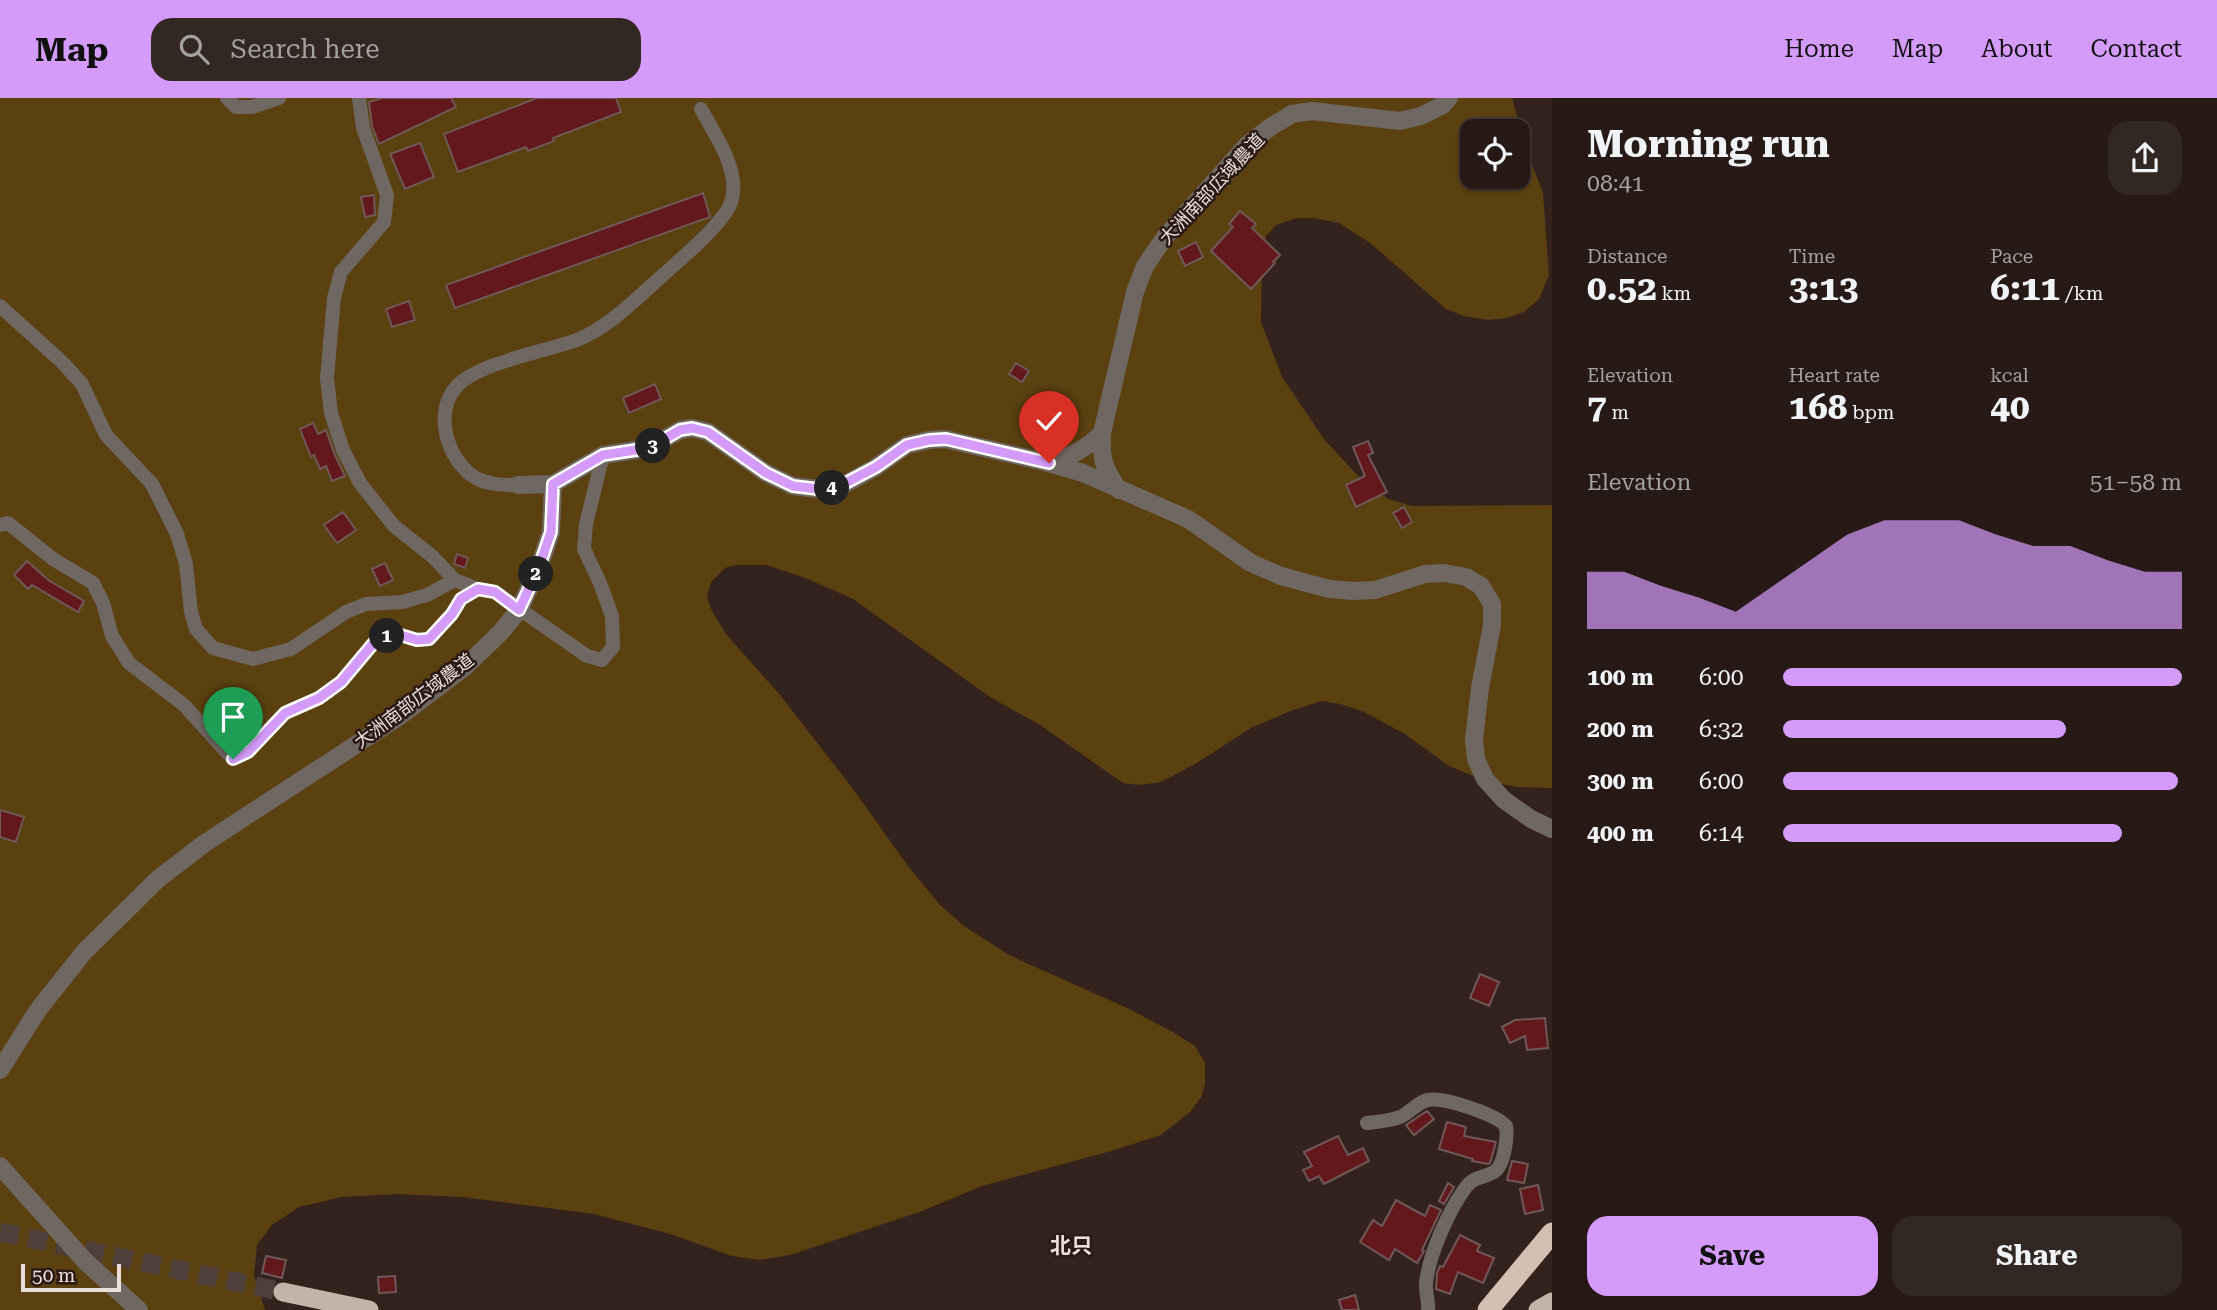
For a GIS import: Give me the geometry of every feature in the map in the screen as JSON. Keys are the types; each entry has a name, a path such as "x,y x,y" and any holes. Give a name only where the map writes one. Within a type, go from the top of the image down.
{"highway":[{"path":"1488,1310 1552,1233"},
{"path":"283,1292 369,1310"},
{"path":"1538,1310 1552,1302"}],"street":[{"path":"227,98 236,107 252,107 279,98"},
{"path":"359,98 363,128 387,195 384,222 341,272 334,298 327,377 331,413 342,450 360,483 394,526 432,556 456,580 478,589 495,592 587,656 601,660 613,646 612,616 584,549 586,524 603,455"},
{"name":"大洲南部広域農道","path":"1119,490 1105,471 1101,454 1102,433 1135,292 1145,266 1165,237 1247,145 1292,114 1312,111 1400,121 1421,116 1443,105 1449,98"},
{"path":"701,109 733,176 734,194 728,210 697,244 604,325 577,340 533,352 481,371 458,384 447,402 445,425 450,446 461,465 476,478 494,485 553,484 603,455 649,448 680,430 692,428 708,432 766,473 793,486 818,489 840,486 876,467 907,445 946,439 1083,473 1188,519 1251,563 1281,576 1353,591 1375,590 1425,574 1444,573 1466,577 1481,586 1492,604 1492,625 1479,688 1474,740 1476,759 1485,779 1504,800 1531,820 1552,829"},
{"path":"0,306 62,362 82,384 106,435 152,484 177,534 186,564 191,612 196,629 213,648 253,659 291,649 345,612 366,604 402,602 427,595 456,580"},
{"path":"1049,463 1073,455 1102,433"},
{"name":"大洲南部広域農道","path":"0,1070 38,1010 84,952 158,879 205,843 400,716 466,666 501,632 519,610 539,567 551,532 553,484"},
{"path":"0,525 8,523 53,559 93,583 103,603 112,636 129,663 184,705 233,759 248,752 285,713 319,698 341,682 377,639 397,634 417,640 429,639 452,614 461,599 478,589"},
{"path":"1367,1123 1396,1119 1424,1101 1435,1100 1447,1101 1495,1118 1506,1126 1507,1140 1498,1169 1477,1177 1469,1184 1446,1224 1426,1282 1428,1310"},
{"path":"0,1167 86,1262 139,1310"}],"shaded area":[{"path":"0,98 1512,98 1518,119 1460,119 1460,189 1530,189 1530,159 1543,193 1549,275 1539,299 1524,312 1506,318 1488,320 1464,316 1446,309 1370,243 1339,223 1297,218 1276,225 1266,236 1262,265 1261,322 1282,377 1324,439 1358,476 1388,499 1412,506 1552,505 1552,788 1488,782 1449,766 1405,734 1362,711 1322,701 1251,728 1161,782 1139,785 1123,783 1040,725 990,697 853,599 808,579 766,565 736,565 725,568 711,582 707,597 726,634 780,695 939,904 964,926 1009,955 1127,1008 1195,1046 1205,1063 1202,1096 1190,1112 1161,1135 982,1186 922,1211 790,1255 759,1260 732,1256 670,1234 594,1214 463,1197 397,1194 342,1197 299,1207 272,1225 257,1245 254,1275 265,1310 0,1310"}],"building":[{"path":"382,98 451,98 456,107 379,144 372,126 369,102"},
{"path":"537,98 616,98 621,112 553,138 554,141 528,151 526,147 458,172 444,134"},
{"path":"420,143 434,177 405,189 390,154"},
{"path":"703,193 710,217 455,308 446,285"},
{"path":"374,195 375,215 365,217 361,197"},
{"path":"1240,211 1256,224 1252,228 1280,255 1251,289 1211,251 1233,227 1229,224"},
{"path":"1196,242 1203,257 1185,266 1178,251"},
{"path":"409,301 415,320 392,327 386,309"},
{"path":"1016,363 1029,371 1022,382 1009,374"},
{"path":"655,384 661,399 629,413 623,398"},
{"path":"313,423 318,434 326,430 345,476 332,481 326,466 320,469 314,455 311,457 300,429"},
{"path":"1368,441 1373,453 1368,455 1387,492 1356,507 1346,485 1365,476 1353,447"},
{"path":"1404,507 1412,522 1402,528 1393,513"},
{"path":"343,512 356,530 337,543 324,525"},
{"path":"457,554 468,558 465,568 454,564"},
{"path":"27,561 48,580 84,601 78,612 32,585 28,589 14,575"},
{"path":"385,563 393,580 380,586 372,569"},
{"path":"0,810 24,817 16,842 0,837"},
{"path":"1480,974 1499,982 1489,1006 1470,998"},
{"path":"1545,1018 1548,1048 1527,1050 1525,1036 1510,1043 1502,1027 1515,1020"},
{"path":"1427,1111 1434,1119 1414,1135 1406,1125"},
{"path":"1447,1122 1466,1127 1464,1136 1496,1142 1490,1163 1472,1161 1473,1159 1439,1149"},
{"path":"1338,1136 1348,1155 1363,1148 1369,1161 1324,1184 1319,1176 1309,1181 1303,1170 1312,1166 1304,1152"},
{"path":"1512,1161 1528,1164 1524,1183 1507,1180"},
{"path":"1448,1183 1454,1187 1444,1204 1439,1201"},
{"path":"1538,1185 1543,1210 1525,1214 1520,1189"},
{"path":"1396,1200 1425,1216 1430,1205 1441,1210 1417,1263 1395,1249 1389,1260 1360,1242 1373,1220 1382,1226"},
{"path":"1460,1235 1480,1245 1477,1251 1494,1258 1483,1283 1458,1272 1450,1294 1436,1289 1437,1273"},
{"path":"266,1256 286,1260 282,1278 262,1273"},
{"path":"395,1276 396,1292 379,1293 378,1277"},
{"path":"1355,1295 1359,1310 1342,1310 1339,1300"}],"tunnel":[{"path":"0,1232 283,1292"}],"district":[{"name":"北只","path":"1071,1246"}],"route":[{"path":"233,759 248,752 285,713 319,698 341,682 377,639 397,634 417,640 429,639 452,614 461,599 478,589 495,592 519,610 539,567 551,532 553,484 603,455 649,448 680,430 692,428 708,432 766,473 793,486 818,489 840,486 876,467 907,445 929,440 946,439 1049,463"}]}
